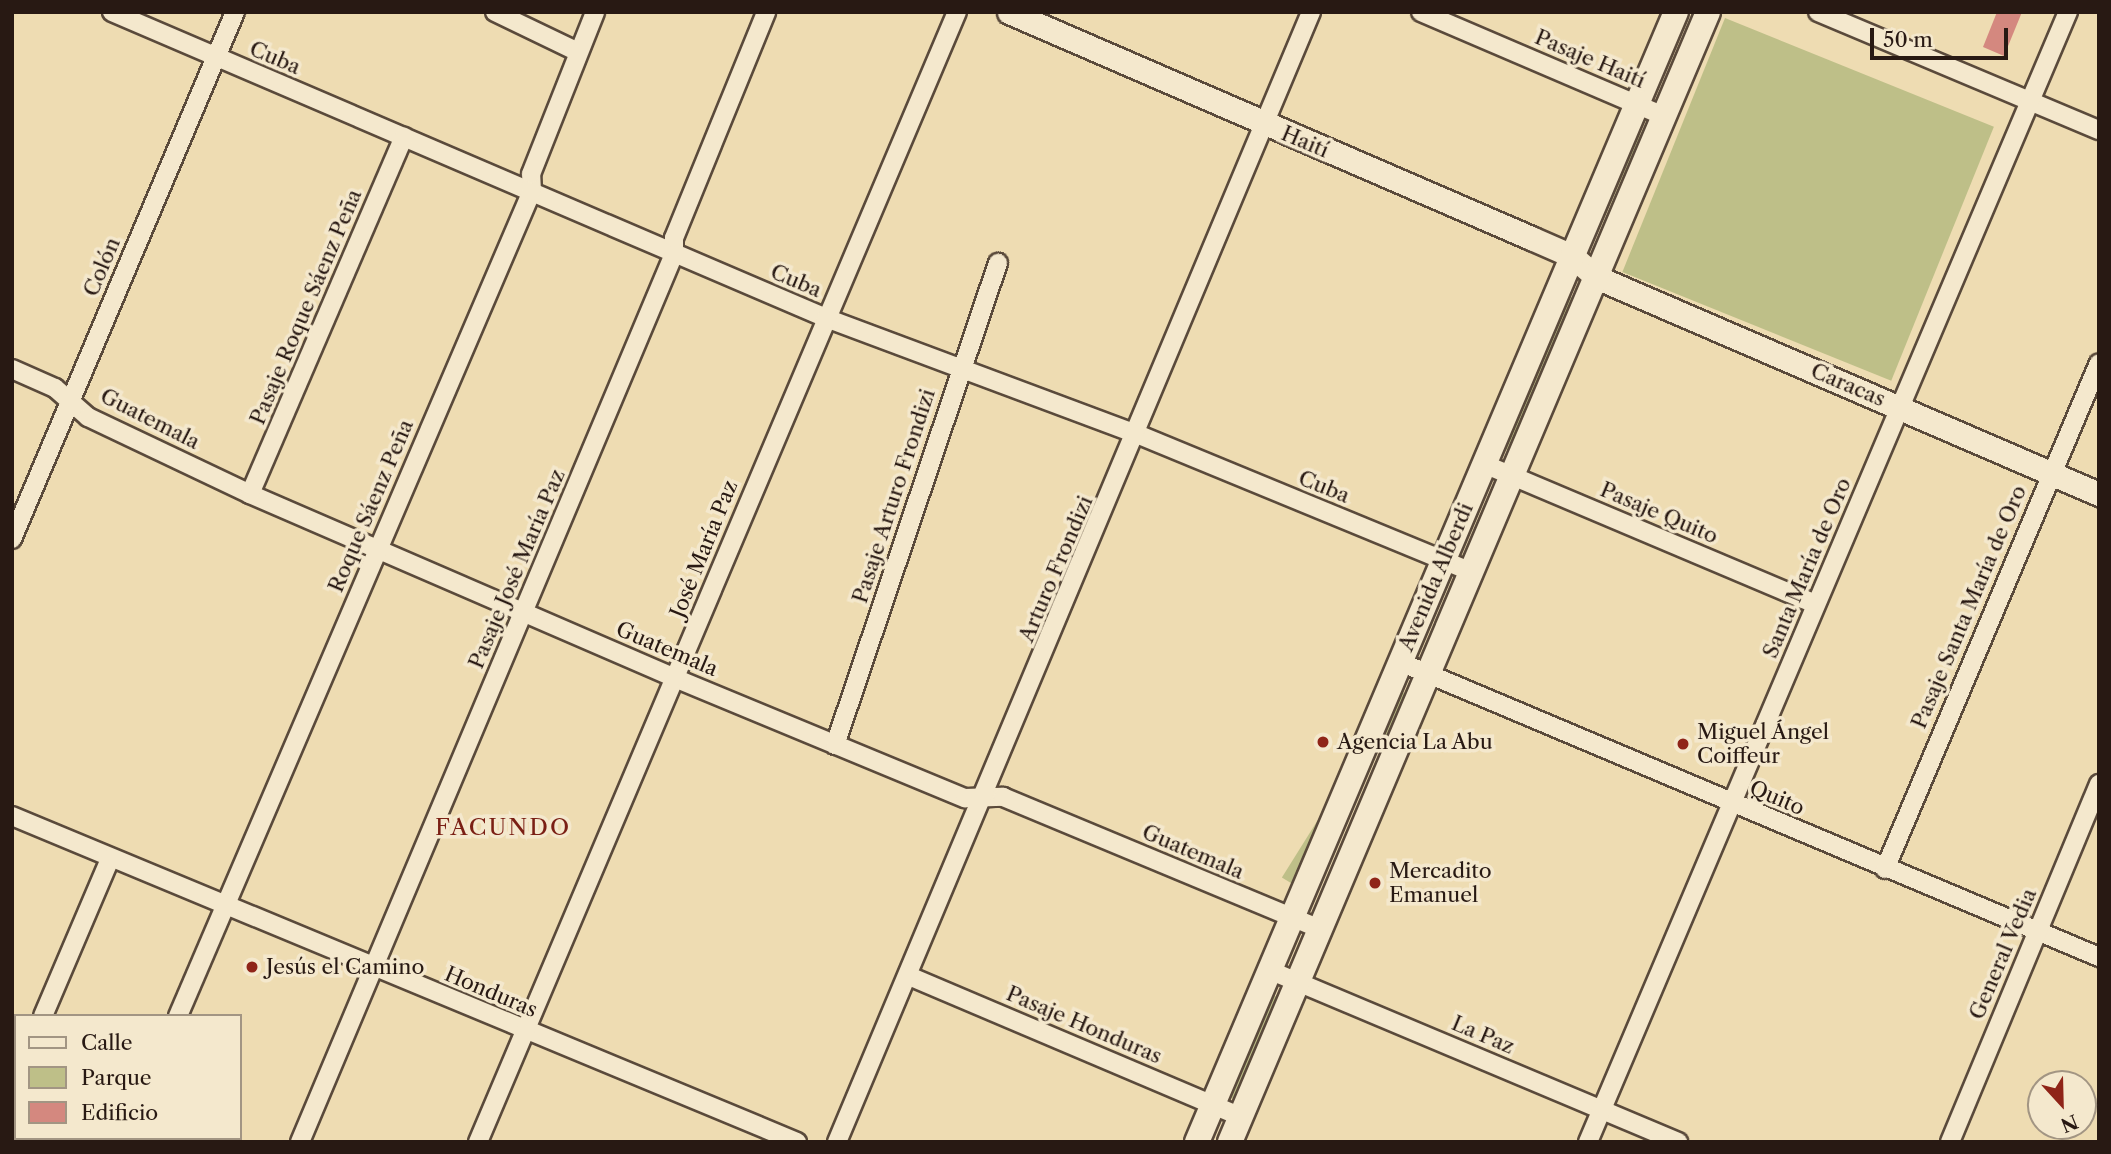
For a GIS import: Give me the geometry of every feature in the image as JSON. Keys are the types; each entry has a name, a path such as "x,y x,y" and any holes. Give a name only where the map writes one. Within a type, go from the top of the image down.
{"main road":[{"name":"Avenida Alberdi","path":"1197,1142 1676,12"},
{"name":"Avenida Alberdi","path":"1230,1142 1708,12"}],"street":[{"name":"Cuba","path":"112,12 826,318 961,366 1137,434 1471,572"},
{"name":"Colón","path":"12,539 234,12"},
{"path":"495,12 578,52"},
{"name":"Roque Sáenz Peña","path":"179,1014 531,191 531,174 595,12"},
{"name":"Pasaje José María Paz","path":"300,1142 674,254 674,238 766,12"},
{"name":"José María Paz","path":"478,1142 677,679 826,318 957,12"},
{"name":"Haití","path":"1009,12 1572,256 1596,277"},
{"name":"Arturo Frondizi","path":"837,1142 986,797 1267,126 1311,12"},
{"name":"Pasaje Haití","path":"1421,12 1664,116"},
{"path":"1818,12 2099,130"},
{"name":"Santa María de Oro","path":"1588,1142 2068,12"},
{"name":"Pasaje Roque Sáenz Peña","path":"250,494 404,137"},
{"name":"Pasaje Arturo Frondizi","path":"835,745 998,263"},
{"name":"Caracas","path":"1596,277 2099,494"},
{"name":"Pasaje Santa María de Oro","path":"1885,869 2050,472 2099,363"},
{"name":"Guatemala","path":"12,369 70,399 88,417 250,494 677,679 965,797 1003,797 1320,929"},
{"name":"Pasaje Quito","path":"1484,464 1816,604"},
{"name":"Quito","path":"1400,662 1885,869 2099,957"},
{"name":"General Vedia","path":"1950,1142 2099,784"},
{"name":"Honduras","path":"12,816 524,1031 797,1142"},
{"path":"44,1014 110,859"},
{"name":"La Paz","path":"1269,970 1678,1142"},
{"name":"Pasaje Honduras","path":"909,976 1241,1117"}],"green space":[{"path":"1725,18 1994,127 1891,381 1622,272"},
{"path":"1632,131 1641,135 1597,235 1588,231"},
{"path":"1567,295 1578,300 1511,451 1501,448"},
{"path":"1399,690 1410,697 1293,884 1282,877"},
{"path":"1272,995 1282,999 1238,1102 1230,1097"}],"building":[{"path":"1997,12 2022,12 2004,56 1983,47"}],"place":[{"name":"Agencia La Abu","path":"1323,742"},
{"name":"Miguel Ángel Coiffeur","path":"1683,744"},
{"name":"Mercadito Emanuel","path":"1375,883"},
{"name":"Jesús el Camino","path":"252,967"}],"district":[{"name":"FACUNDO","path":"503,827"}]}
